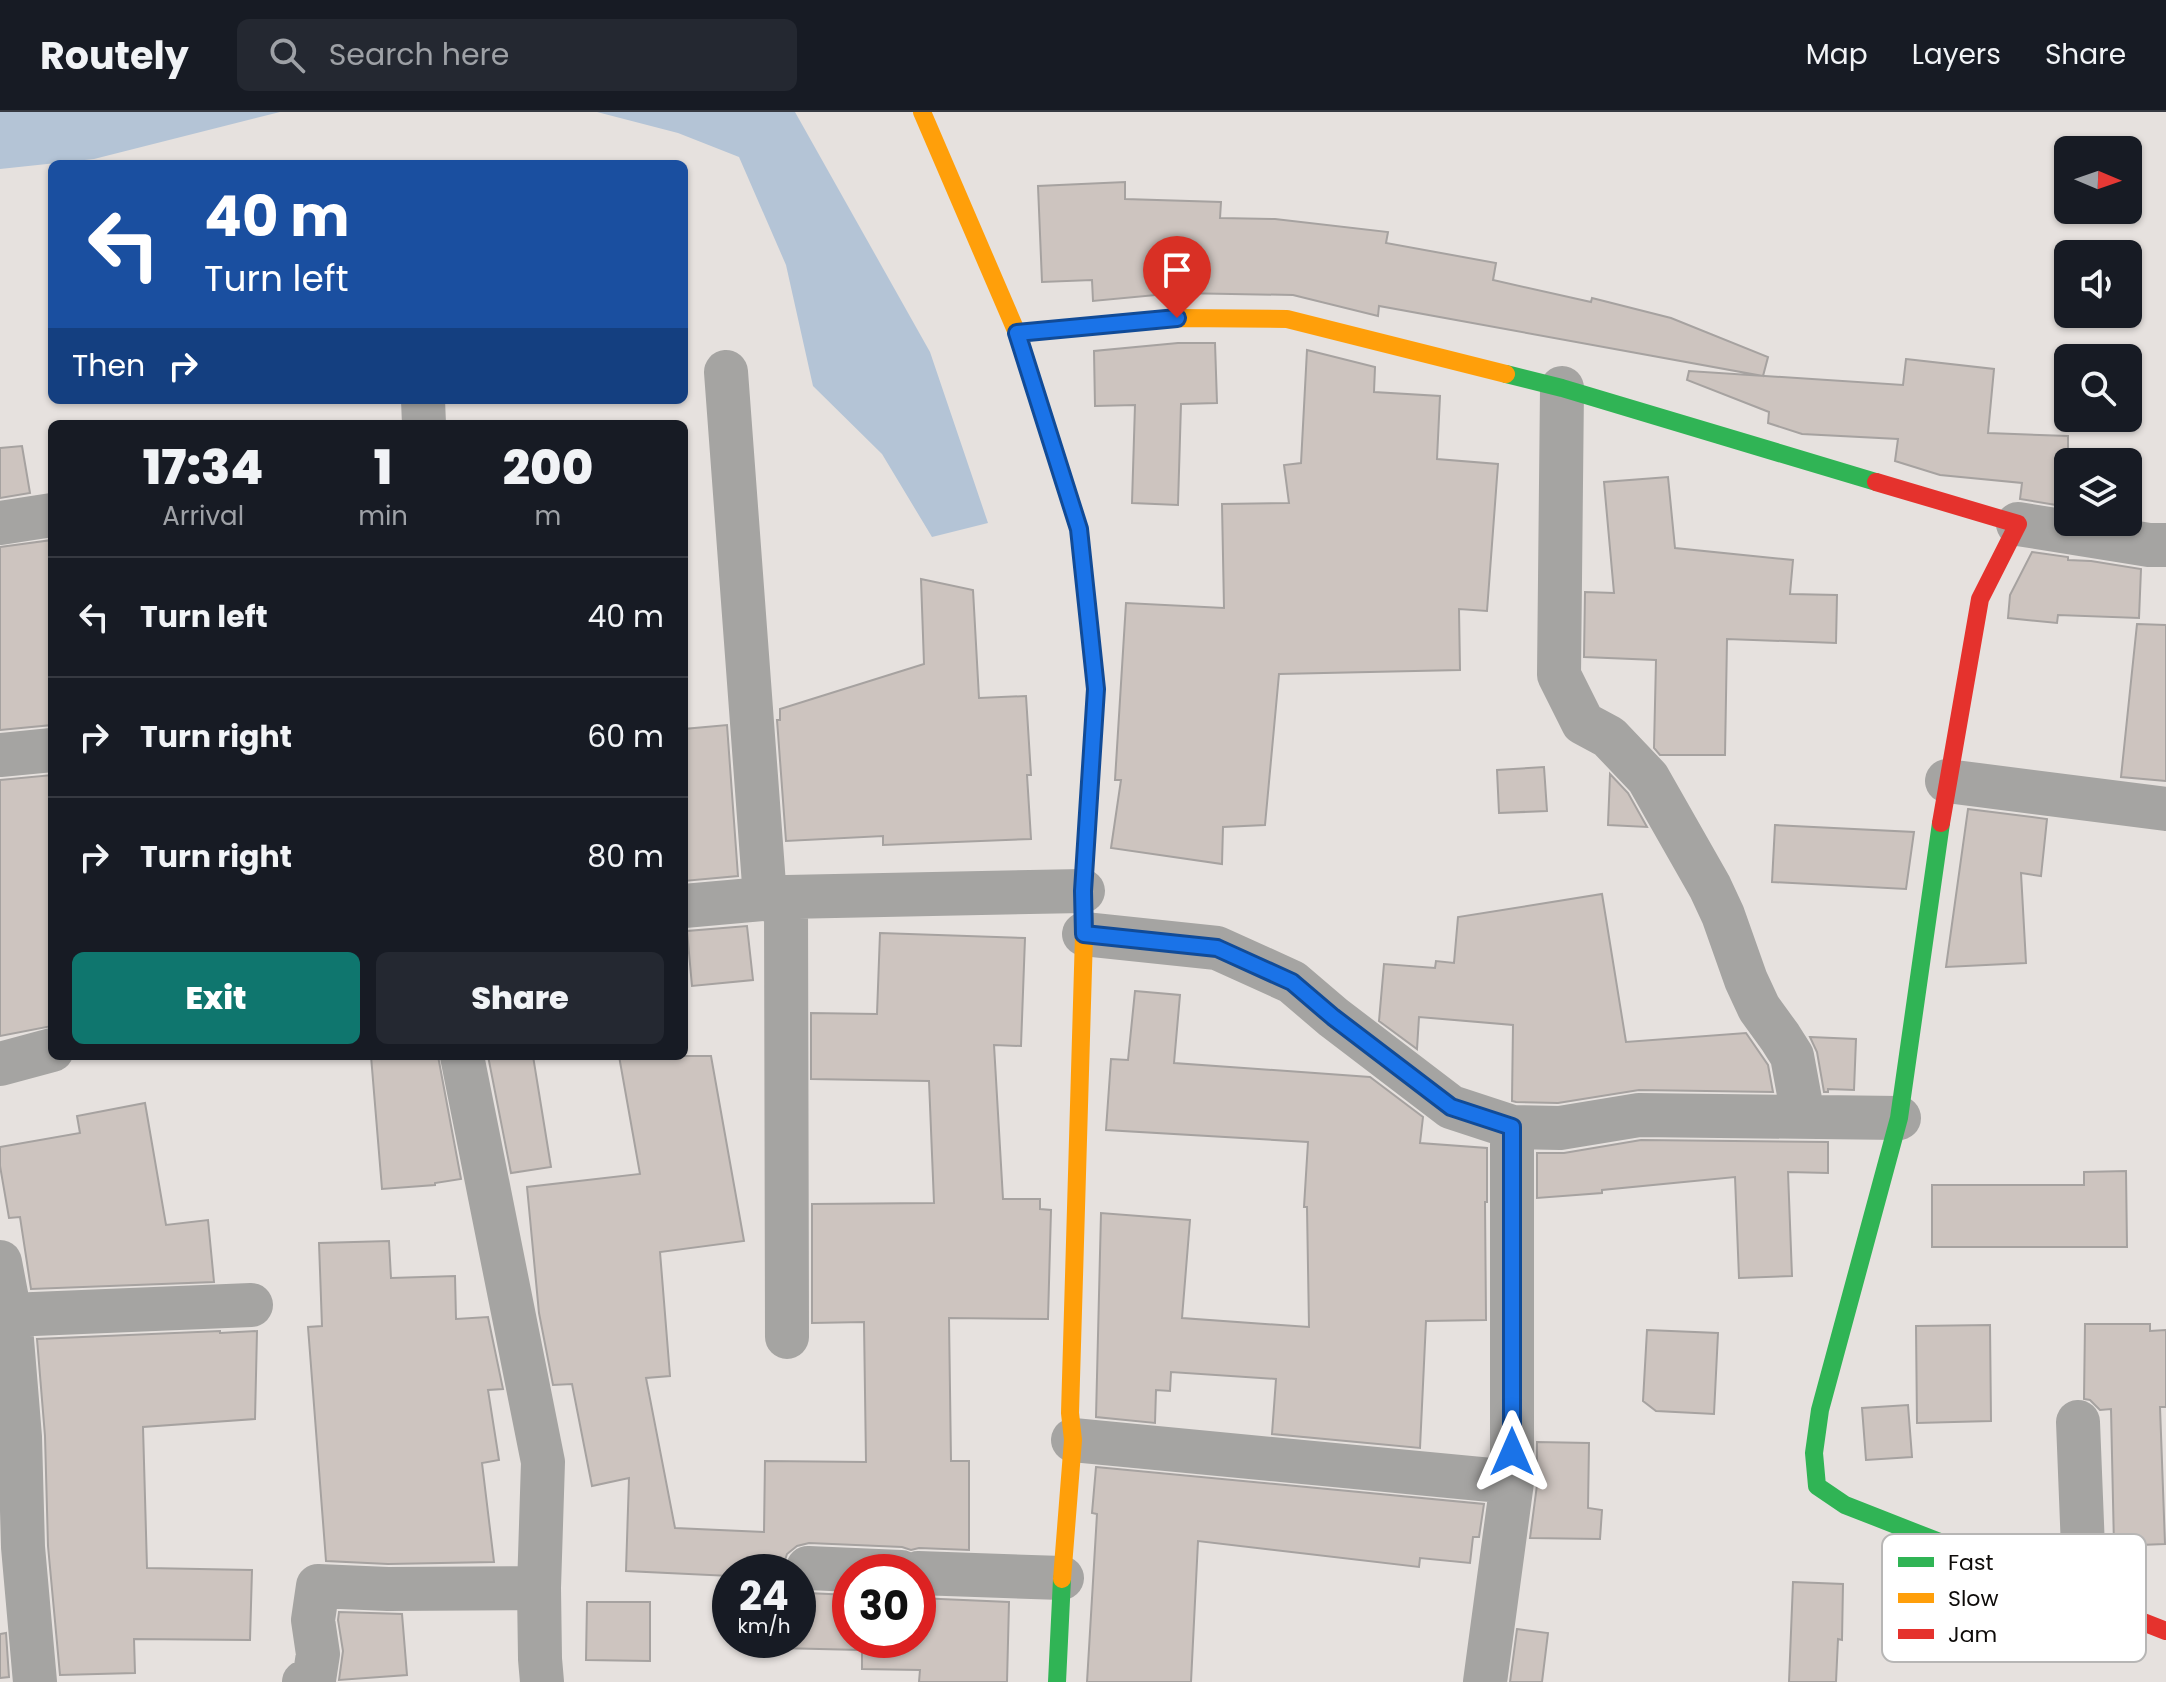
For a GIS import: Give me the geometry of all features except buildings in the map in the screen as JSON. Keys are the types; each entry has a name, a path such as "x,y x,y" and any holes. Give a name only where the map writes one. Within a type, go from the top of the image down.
{"street":[{"path":"922,112 1017,333 1079,529 1096,689 1083,891 1070,1413 1073,1440 1057,1682"},
{"path":"1017,333 1177,318 1287,319 1562,388 2018,524 2166,545"},
{"path":"726,372 776,897 787,1337"},
{"path":"1562,388 1559,675 1583,723 1609,737 1648,778 1710,887 1759,1008 1792,1056 1803,1116"},
{"path":"0,523 48,516"},
{"path":"1919,1534 1845,1505 1817,1486 1813,1469 1813,1443 1899,1118 1947,781 1980,599 2018,524"},
{"path":"0,755 48,750"},
{"path":"1947,781 2166,809"},
{"path":"688,906 776,897 1083,891"},
{"path":"1084,934 1217,948 1292,982 1451,1107 1512,1127 1560,1128 1639,1115 1899,1118"},
{"path":"0,1064 48,1051"},
{"path":"463,1060 543,1462 539,1588 542,1682"},
{"path":"1485,1682 1512,1482 1512,1127"},
{"path":"0,1262 10,1315 10,1438 35,1682"},
{"path":"10,1315 251,1305"},
{"path":"2078,1422 2082,1534"},
{"path":"1073,1440 1512,1482"},
{"path":"936,1574 1062,1578"},
{"path":"304,1682 314,1680 318,1654 313,1620 318,1586 539,1588"},
{"path":"2146,1623 2166,1631"}],"water":[{"path":"0,112 280,112 94,159 48,160 48,164 0,169"},
{"path":"597,112 795,112 930,352 988,523 932,537 882,454 813,386 786,265 739,157 678,133"}],"traffic: fast":[{"path":"1506,374 1876,482"},
{"path":"1919,1534 1845,1505 1817,1486 1814,1453 1820,1410 1899,1118 1941,823"},
{"path":"1057,1682 1062,1579"}],"traffic: slow":[{"path":"922,112 1017,333 1079,529 1088,613"},
{"path":"1017,333 1177,318 1287,319 1506,374"},
{"path":"1062,1579 1073,1440 1070,1413 1084,935"}],"traffic: jam":[{"path":"1876,482 2018,524 1980,599 1941,823"},
{"path":"1084,935 1083,891 1096,689 1088,613"},
{"path":"2146,1623 2166,1631"}],"route":[{"path":"1177,318 1017,333 1079,529 1096,689 1083,891 1084,934 1217,948 1292,982 1451,1107 1512,1127 1512,1452"}]}
